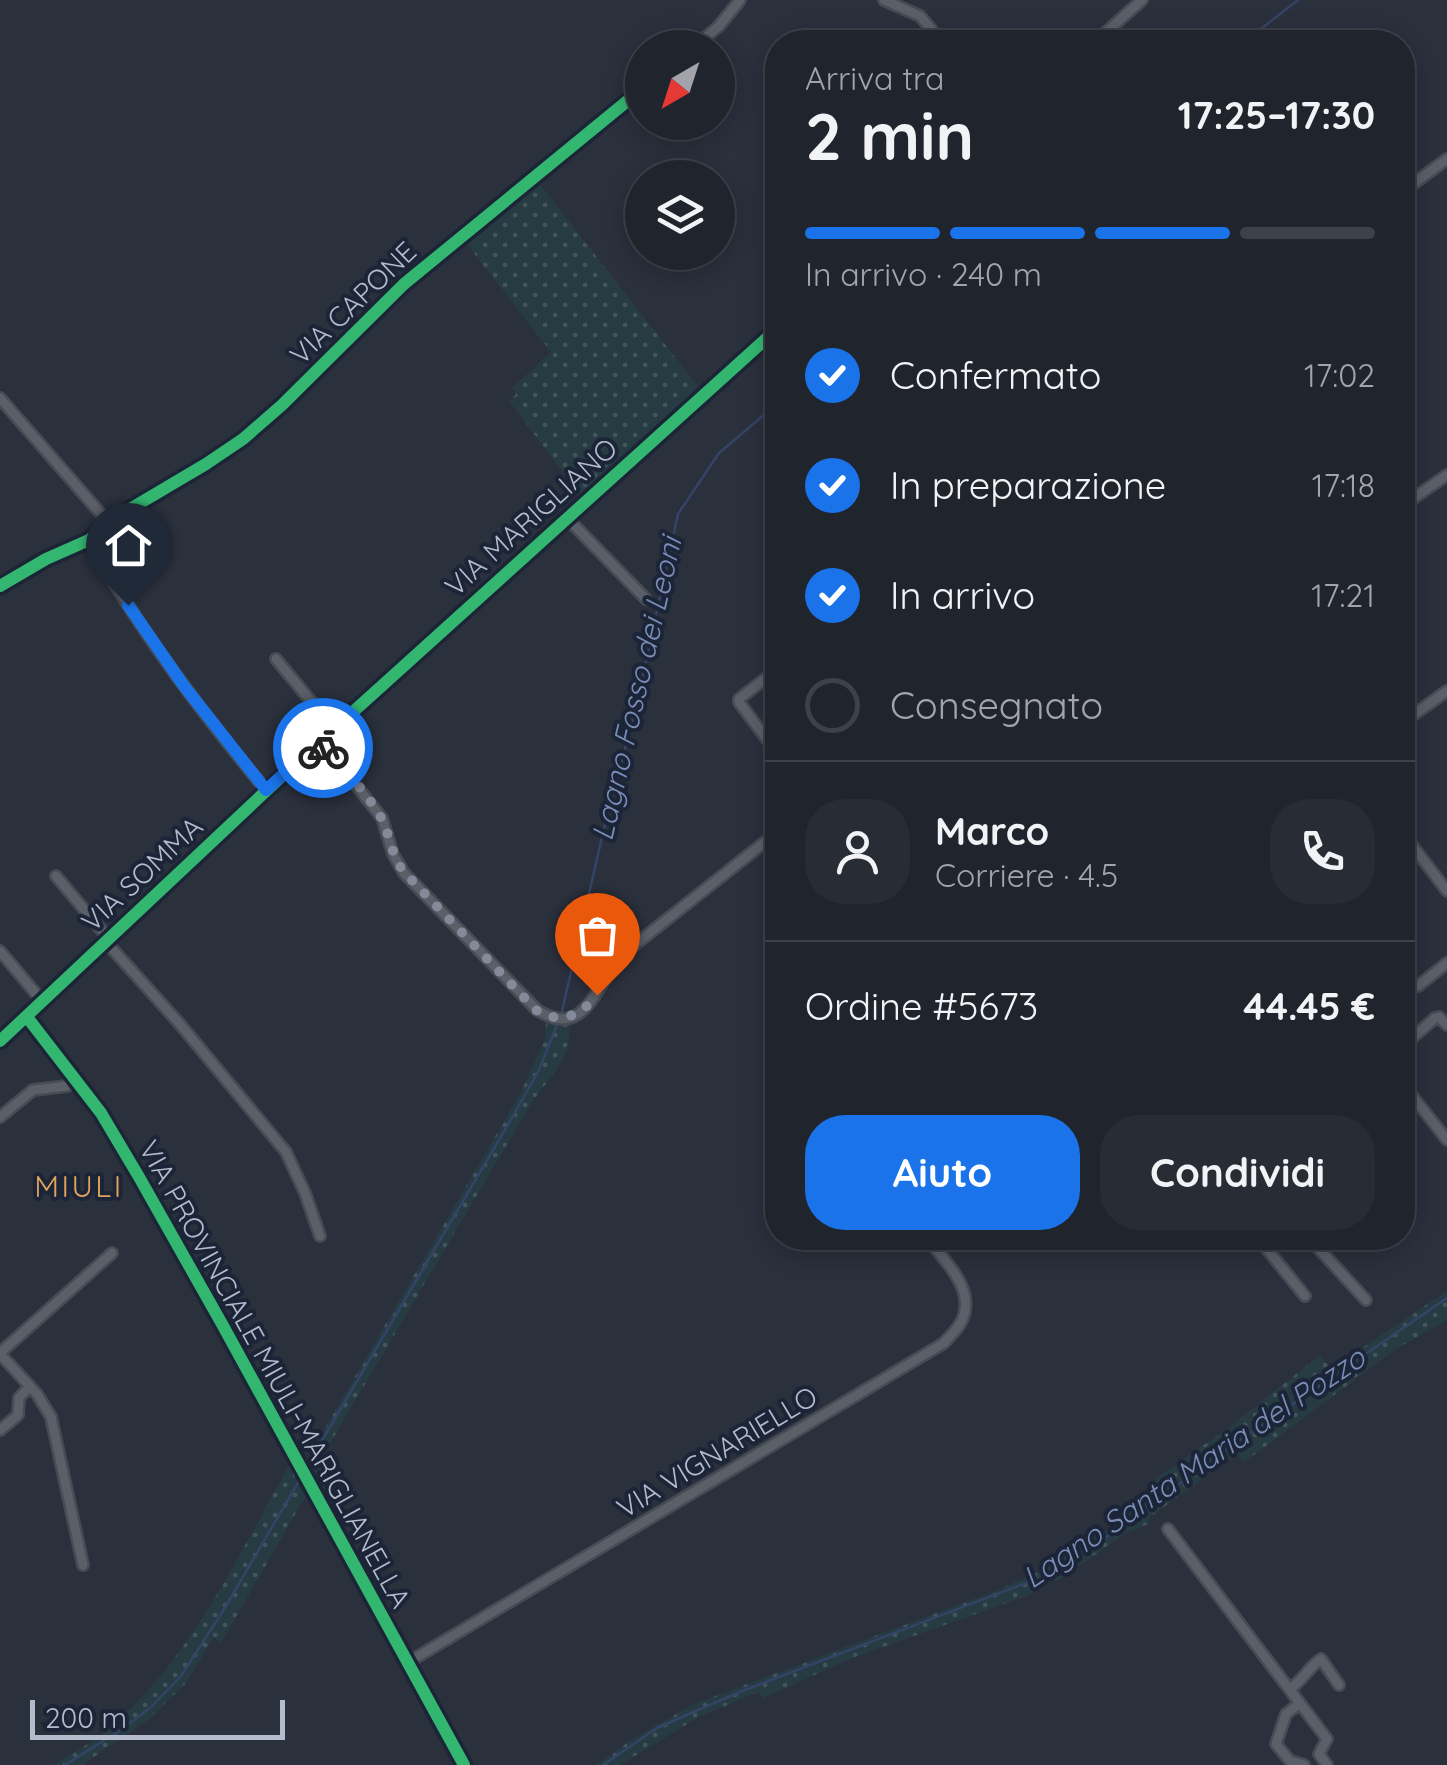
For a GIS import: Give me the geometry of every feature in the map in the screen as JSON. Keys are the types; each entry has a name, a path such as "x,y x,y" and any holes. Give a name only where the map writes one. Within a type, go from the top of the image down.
{"street":[{"path":"713,30 740,0"},
{"path":"884,0 920,16 932,30"},
{"path":"1108,30 1142,0"},
{"name":"VIA CAPONE","path":"0,586 88,540 108,522 243,439 282,406 404,284 625,102"},
{"path":"1415,182 1447,159"},
{"name":"VIA MARIGLIANO","path":"318,743 765,340"},
{"path":"0,398 108,522"},
{"path":"1415,497 1447,476"},
{"path":"568,518 646,599"},
{"path":"88,540 184,686 266,790"},
{"path":"276,658 334,729"},
{"path":"765,679 739,699 744,712 765,738"},
{"path":"1415,715 1447,692"},
{"path":"318,743 382,818 398,864 423,894 536,1010 556,1018 575,1016 589,1006 608,971 622,955 765,841"},
{"name":"VIA SOMMA","path":"0,1041 318,743"},
{"path":"1415,849 1447,890"},
{"path":"56,876 286,1152 320,1236"},
{"path":"0,951 43,1002"},
{"path":"1418,986 1447,964"},
{"name":"VIA PROVINCIALE MIULI-MARIGLIANELLA","path":"27,1017 101,1113 222,1324 464,1765"},
{"path":"1415,1037 1436,1018 1447,1025"},
{"path":"0,1117 33,1090 77,1082"},
{"path":"1415,1099 1447,1140"},
{"name":"VIA VIGNARIELLO","path":"406,1663 944,1343 962,1322 965,1294 936,1250"},
{"path":"1268,1250 1304,1296"},
{"path":"1320,1250 1366,1300"},
{"path":"83,1565 51,1417 0,1354 112,1253"},
{"path":"0,1430 18,1415 19,1398 30,1387"},
{"path":"1168,1528 1327,1739 1320,1754 1321,1763"},
{"path":"1290,1689 1321,1659 1339,1685"},
{"path":"1300,1703 1286,1714 1276,1744 1290,1761 1304,1765"}],"shaded area":[{"path":"536,179 700,389 583,495 509,401 516,394 512,388 551,352 463,239"},
{"path":"571,1022 567,1051 556,1071 534,1099 310,1477 304,1464 521,1092 545,1039 546,1023"},
{"path":"1447,1291 1447,1320 1396,1349 1243,1463 1237,1454 1150,1517 1148,1524 1123,1535 1056,1582 1052,1578 1032,1594 855,1657 763,1698 758,1692 699,1717 620,1765 596,1765 694,1704 1000,1589 1050,1566 1160,1492 1155,1479 1228,1428 1320,1355 1331,1369"},
{"path":"292,1460 308,1492 221,1643 214,1637 186,1683 148,1720 82,1765 53,1765 99,1736 158,1678 208,1609"}],"waterway":[{"name":"Lagno Fosso dei Leoni","path":"1259,30 1298,0"},
{"name":"Lagno Fosso dei Leoni","path":"562,1011 634,716 678,514 719,453 765,414"},
{"name":"Lagno Fosso dei Leoni","path":"307,1466 509,1123 539,1070 557,1025"},
{"name":"Lagno Santa Maria del Pozzo","path":"603,1765 657,1728 742,1691 1039,1578 1104,1539 1447,1298"},
{"name":"Lagno Fosso dei Leoni","path":"65,1765 150,1708 181,1676 299,1481"}],"cycle path":[{"path":"0,586 89,540 108,522 243,439 404,284 625,103"},
{"path":"0,1041 282,776 765,340"},
{"path":"27,1017 101,1113 139,1177 464,1765"}],"way so far":[{"path":"323,748 382,818 392,854 412,883 536,1010 556,1018 575,1016 597,995"}],"district":[{"name":"MIULI","path":"79,1187"}],"route":[{"path":"128,605 184,686 266,790 318,743 323,748"}]}
